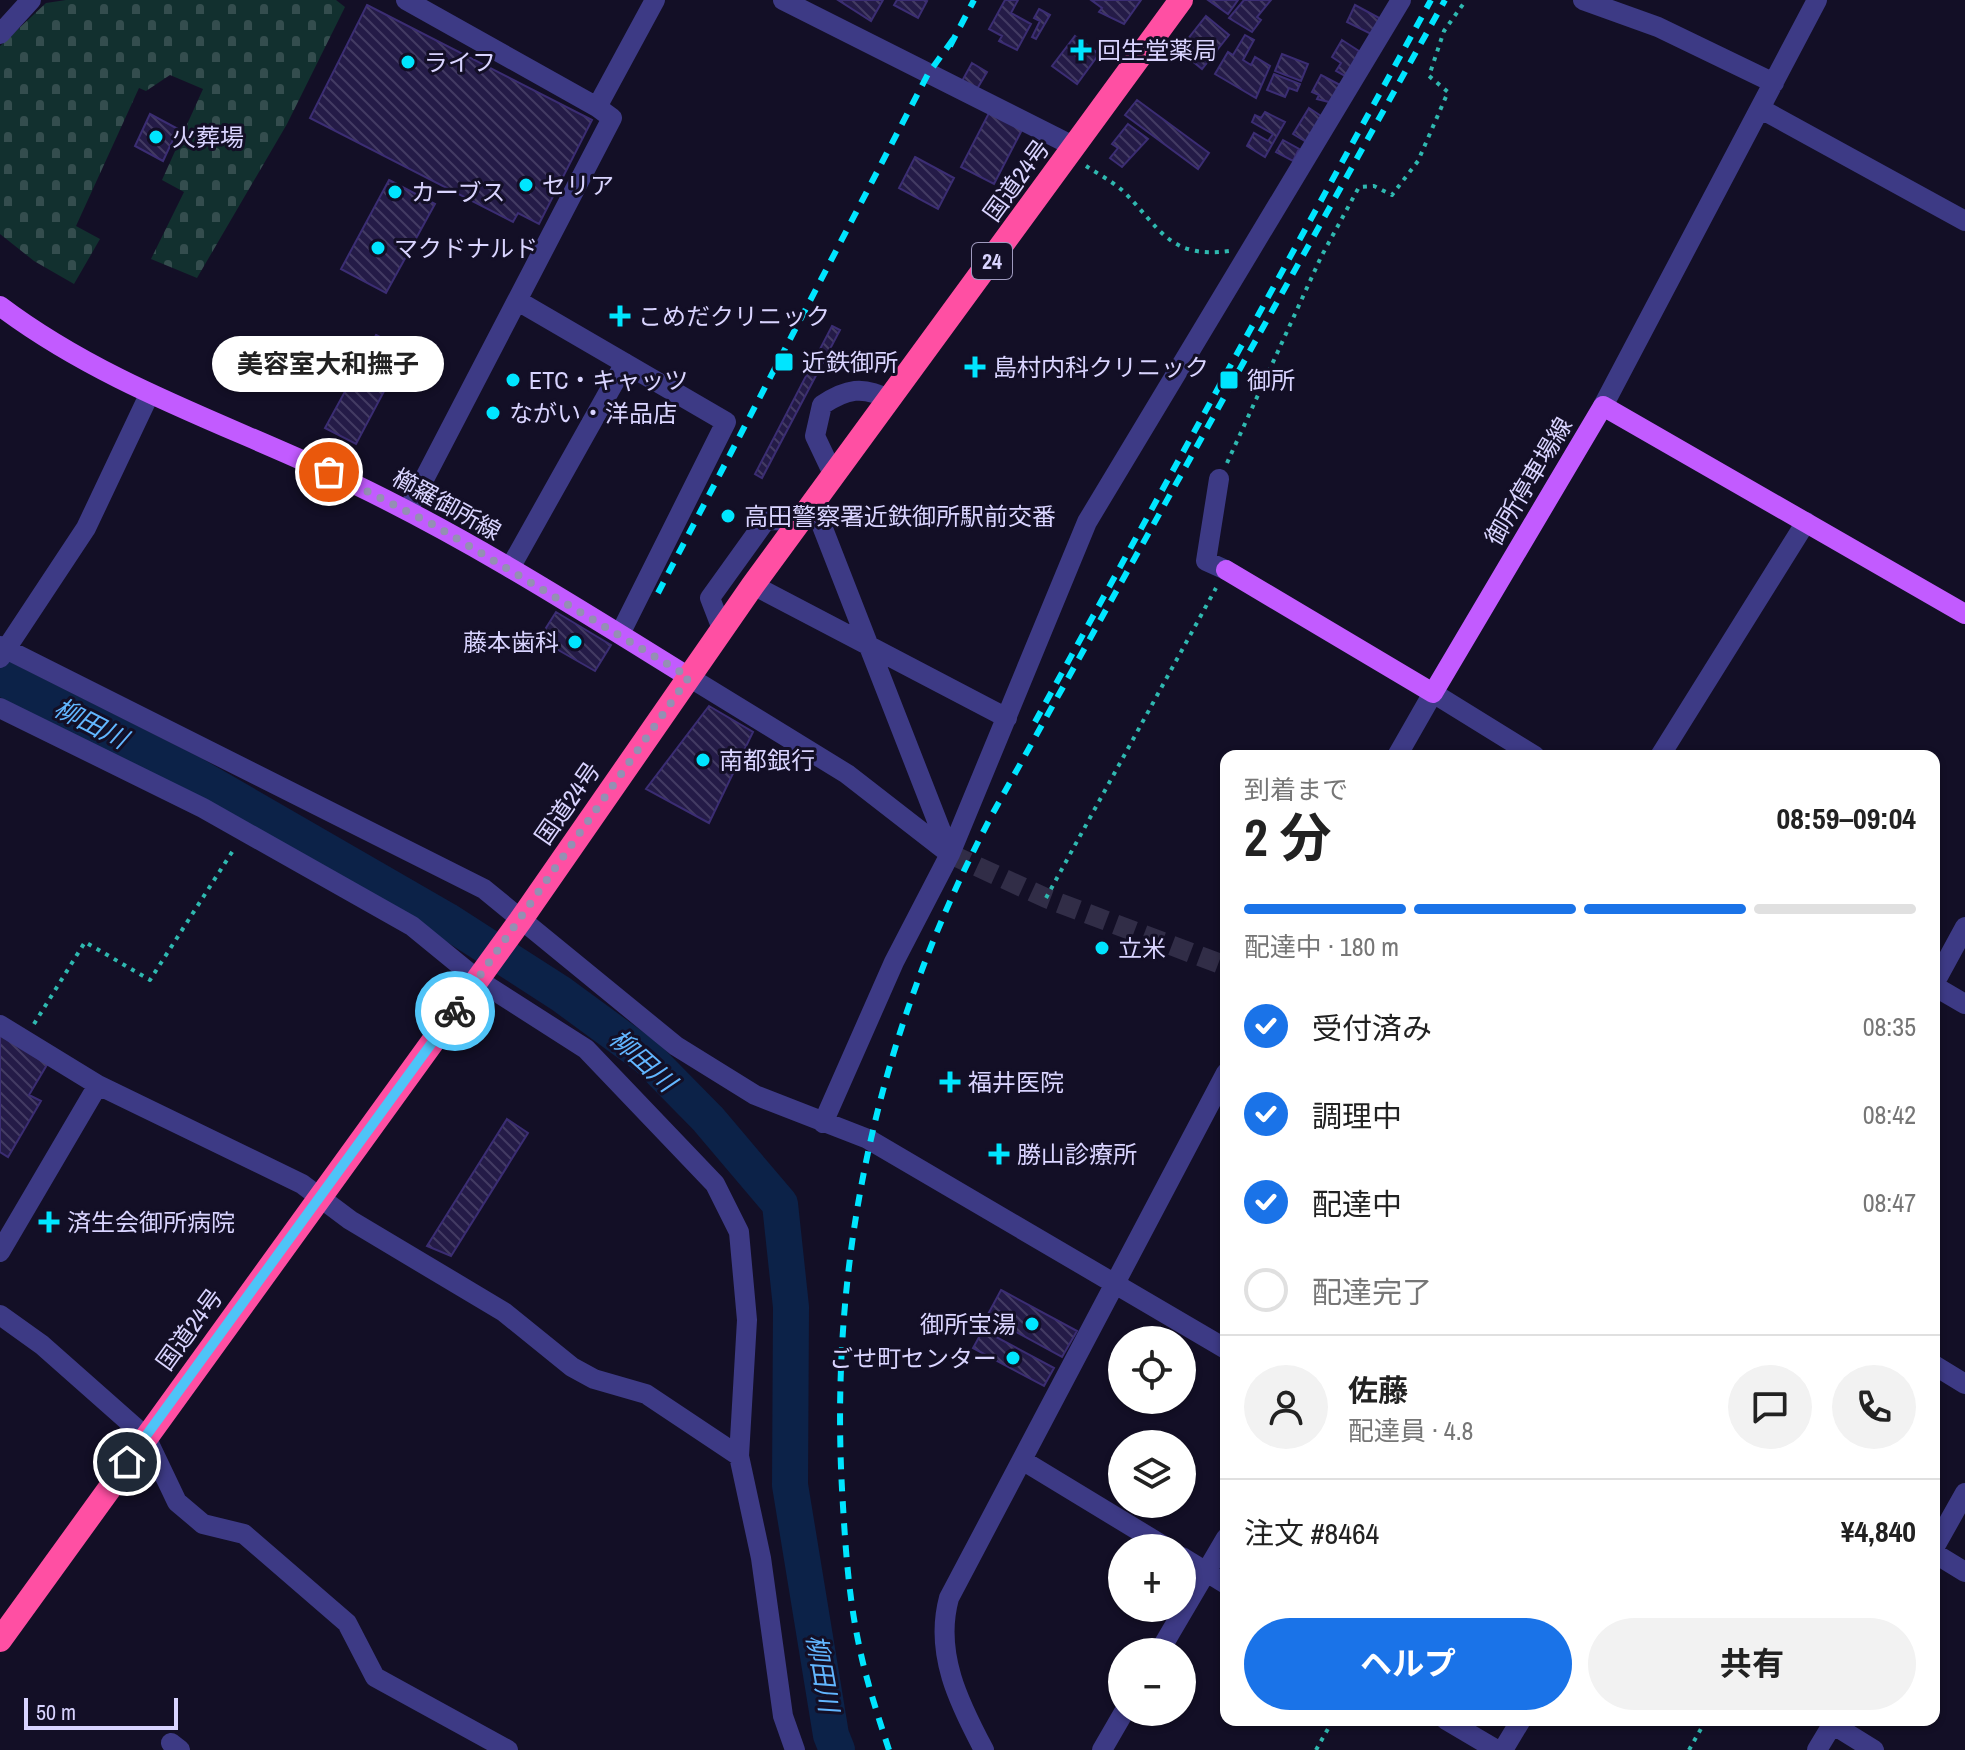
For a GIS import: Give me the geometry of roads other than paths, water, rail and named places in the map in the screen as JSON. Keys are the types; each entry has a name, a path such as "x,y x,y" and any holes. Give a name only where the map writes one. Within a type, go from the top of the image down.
{"highway":[{"name":"国道24号","path":"0,1640 515,927 753,585 1181,0"}],"main road":[{"name":"櫛羅御所線","path":"0,306 84,361 149,395 276,447 408,510 689,677"},
{"name":"御所停車場線","path":"1433,693 1603,406 1965,614"},
{"path":"1226,570 1433,693"}],"street":[{"path":"0,34 31,0"},
{"path":"406,0 612,118 408,510"},
{"path":"597,107 655,0"},
{"path":"783,0 1075,147"},
{"path":"823,1123 894,962 950,854 1087,522 1401,0"},
{"path":"1583,0 1658,27 1774,83"},
{"path":"1603,406 1817,0"},
{"path":"1761,109 1965,221"},
{"path":"518,301 726,422 620,634"},
{"path":"510,568 625,363"},
{"path":"833,474 815,436 822,405 844,391 869,392 890,400"},
{"path":"149,395 86,528 2,651 484,889 515,927 616,994 676,1046 755,1095 868,1139 1220,1346"},
{"path":"1219,479 1206,561 1226,570"},
{"path":"722,629 710,598 766,520 807,512 870,647 950,854"},
{"path":"1664,750 1806,522"},
{"path":"753,585 1007,718"},
{"path":"689,677 847,774 950,854"},
{"path":"1400,750 1433,693 1525,750"},
{"path":"0,708 243,831 412,926 586,1049 715,1184 739,1232 747,1320 739,1456 761,1558 783,1716 795,1750"},
{"path":"1940,974 1965,927"},
{"path":"1940,989 1965,1004"},
{"path":"0,1025 98,1085 302,1184 350,1220 504,1312 572,1367 594,1379 646,1394 739,1456"},
{"path":"0,1252 98,1085"},
{"path":"984,1750 950,1681 945,1612 958,1579 1220,1085"},
{"path":"0,1315 42,1345 146,1437 177,1502 203,1524 244,1534 347,1623 375,1677 508,1750"},
{"path":"1940,1369 1965,1384"},
{"path":"1022,1460 1144,1534"},
{"path":"1940,1540 1965,1493"},
{"path":"1167,1638 1220,1548"},
{"path":"1940,1555 1965,1572"},
{"path":"1196,1566 1220,1580"},
{"path":"1102,1750 1116,1726"},
{"path":"1457,1726 1500,1750 1517,1726"},
{"path":"1817,1750 1831,1726"},
{"path":"1839,1726 1874,1750"}],"waterway":[{"name":"柳田川","path":"0,677 193,774 446,920 561,994 647,1057 708,1119 780,1204 791,1307 790,1485 831,1735 837,1750"}],"tunnel":[{"path":"950,854 1046,898 1220,964"}],"railway":[{"path":"950,46 974,0"},
{"path":"1035,722 1431,0"},
{"path":"889,1750 865,1671 852,1606 842,1489 840,1400 844,1312 855,1226 871,1140 893,1057 920,974 954,893 993,813 1445,0"},
{"path":"658,593 928,74 954,38"}],"place":[{"name":"回生堂薬局","path":"1081,50"},
{"name":"ライフ","path":"408,62"},
{"name":"火葬場","path":"156,137"},
{"name":"セリア","path":"526,185"},
{"name":"カーブス","path":"395,192"},
{"name":"マクドナルド","path":"378,248"},
{"name":"こめだクリニック","path":"620,316"},
{"name":"近鉄御所","path":"784,362"},
{"name":"島村内科クリニック","path":"975,367"},
{"name":"ETC・キャッツ","path":"513,380"},
{"name":"御所","path":"1229,380"},
{"name":"ながい・洋品店","path":"493,413"},
{"name":"美容室大和撫子","path":"329,472"},
{"name":"高田警察署近鉄御所駅前交番","path":"728,516"},
{"name":"藤本歯科","path":"575,642"},
{"name":"南都銀行","path":"703,760"},
{"name":"立米","path":"1102,948"},
{"name":"福井医院","path":"950,1082"},
{"name":"勝山診療所","path":"999,1154"},
{"name":"済生会御所病院","path":"49,1222"},
{"name":"御所宝湯","path":"1032,1324"},
{"name":"ごせ町センター","path":"1013,1358"}]}
